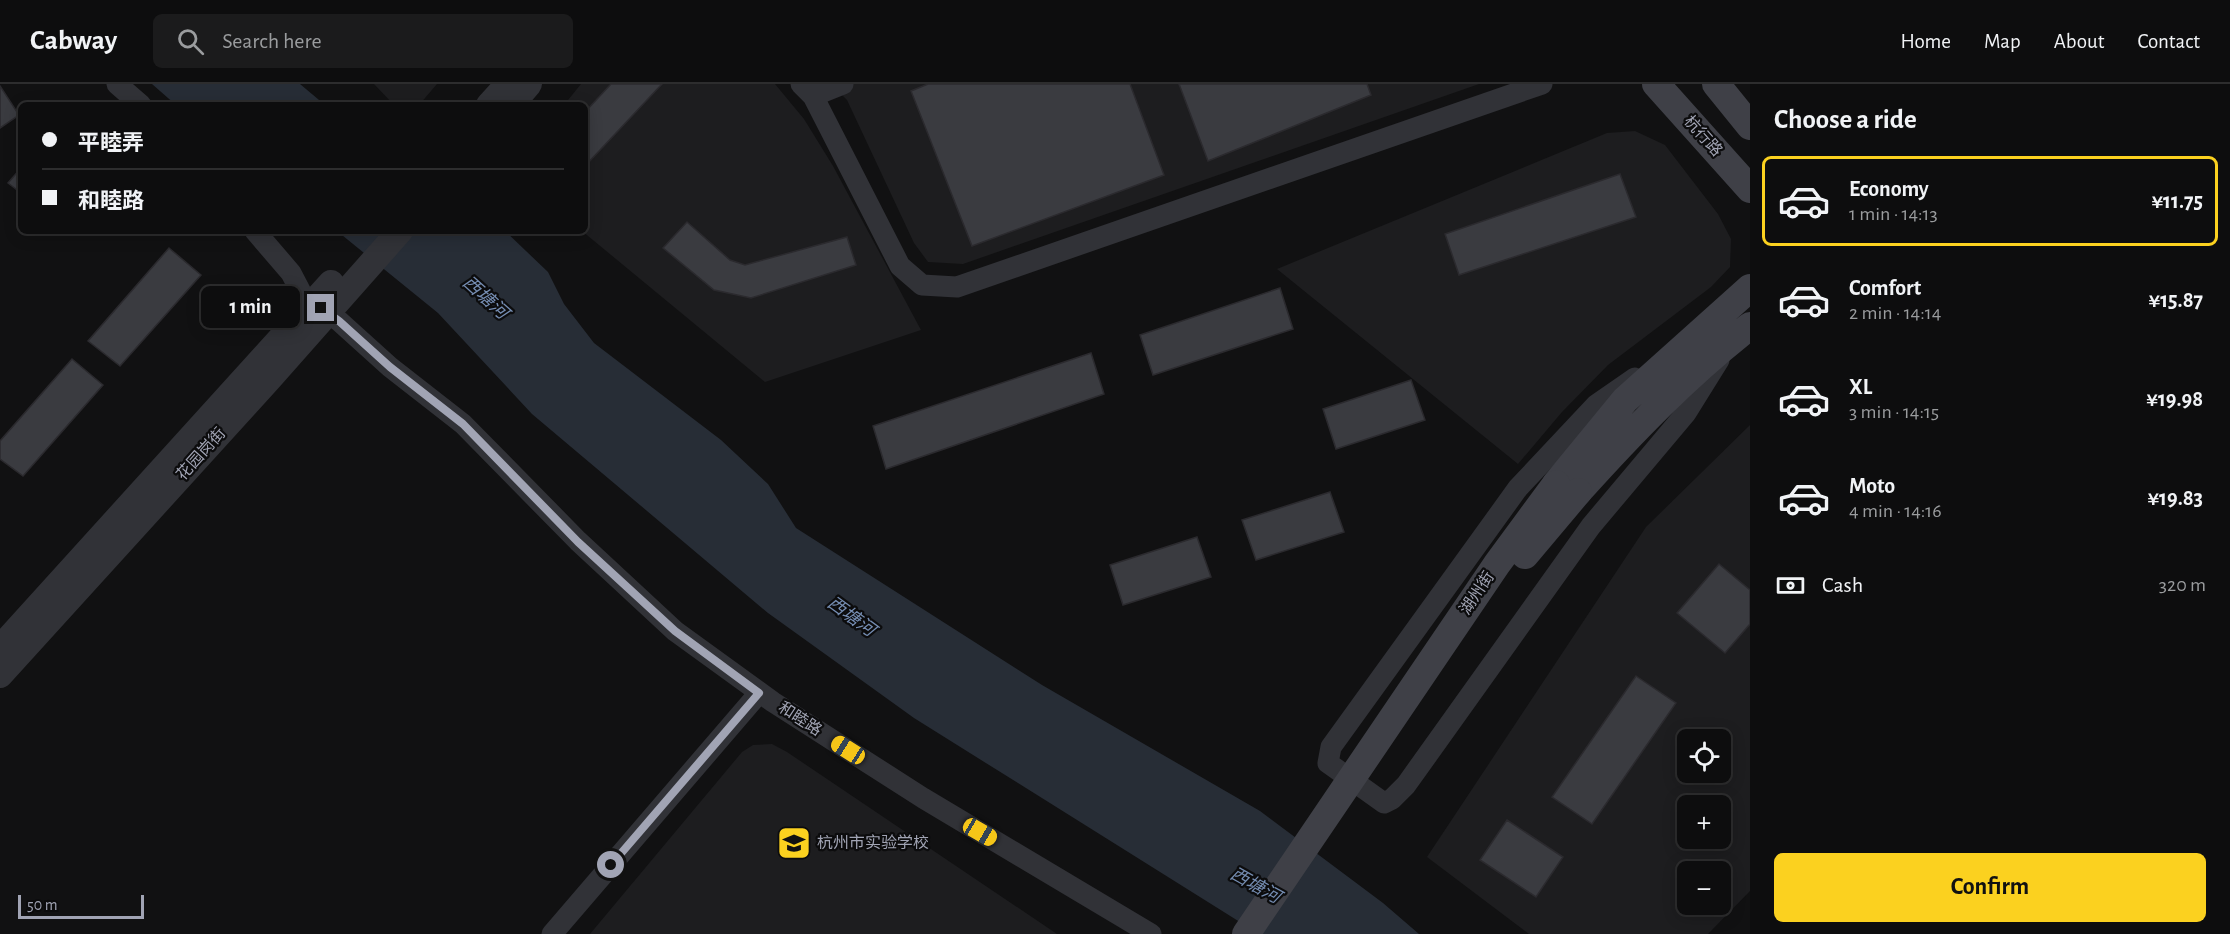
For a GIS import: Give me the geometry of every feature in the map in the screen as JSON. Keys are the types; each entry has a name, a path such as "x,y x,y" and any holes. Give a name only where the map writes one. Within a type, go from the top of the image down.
{"main road":[{"name":"杭行路","path":"1656,84 1750,189"},
{"path":"1716,84 1750,126"},
{"name":"湖州街","path":"1267,934 1521,561 1625,400 1750,288"},
{"name":"湖州街","path":"1246,934 1497,564 1567,488 1620,446 1674,392 1750,326"}],"street":[{"path":"117,84 138,102"},
{"path":"492,102 508,84"},
{"path":"514,102 529,84"},
{"path":"843,84 807,90 900,266 922,285 957,287 1542,84"},
{"name":"和睦路","path":"258,234 291,273 303,296 339,321 390,367 463,424 578,542 675,631 759,693 923,798 1151,934"},
{"name":"花园岗街","path":"0,648 374,234"},
{"name":"花园岗街","path":"0,675 397,234"},
{"path":"1698,336 1596,405 1518,488 1331,747 1328,763 1383,803 1392,799 1406,785 1591,526 1686,413 1728,345"},
{"path":"552,934 759,693"}],"shaded area":[{"path":"374,84 437,84 422,102 391,102"},
{"path":"581,84 775,84 804,119 833,166 921,330 765,382 586,234 588,234 588,102 566,102"},
{"path":"831,84 1479,84 963,264 928,262 914,243 847,100"},
{"path":"1635,131 1665,145 1718,214 1731,239 1730,267 1711,287 1608,365 1562,412 1518,464 1277,269 1607,133"},
{"path":"1750,425 1750,891 1731,910 1731,861 1677,861 1677,915 1727,915 1708,934 1529,934 1427,857 1646,527"},
{"name":"杭州市实验学校","path":"772,744 1057,934 590,934 742,752 753,745"}],"water":[{"path":"152,84 300,84 321,102 173,102"},
{"name":"西塘河","path":"341,234 508,234 548,272 564,304 594,343 721,440 768,484 796,528 1042,685 1260,811 1383,903 1419,934 1259,934 914,718 768,613 532,414 438,313"}],"building":[{"path":"611,84 662,84 588,163 588,109"},
{"path":"928,84 1130,84 1164,175 972,246 911,91"},
{"path":"1179,84 1367,84 1371,95 1208,161"},
{"path":"0,86 18,116 0,128"},
{"path":"18,171 18,191 8,183"},
{"path":"1620,174 1636,217 1459,275 1445,234"},
{"path":"687,222 730,260 745,265 847,237 856,265 751,298 714,290 663,248"},
{"path":"169,248 201,275 120,366 88,341"},
{"path":"1280,288 1293,329 1153,375 1140,335"},
{"path":"1091,353 1104,394 886,469 873,426"},
{"path":"72,359 103,385 23,476 0,459 0,441"},
{"path":"1411,380 1425,420 1336,449 1323,409"},
{"path":"1330,492 1344,532 1256,560 1242,520"},
{"path":"1197,537 1211,577 1123,605 1110,565"},
{"path":"1719,564 1750,590 1750,624 1725,653 1677,613"},
{"path":"1636,676 1676,703 1592,824 1552,797"},
{"path":"1507,820 1563,857 1536,897 1480,860"}],"place":[{"name":"杭州市实验学校","path":"794,843"}],"route":[{"path":"321,308 339,321 390,367 463,424 578,542 675,631 759,693 611,865"}]}
